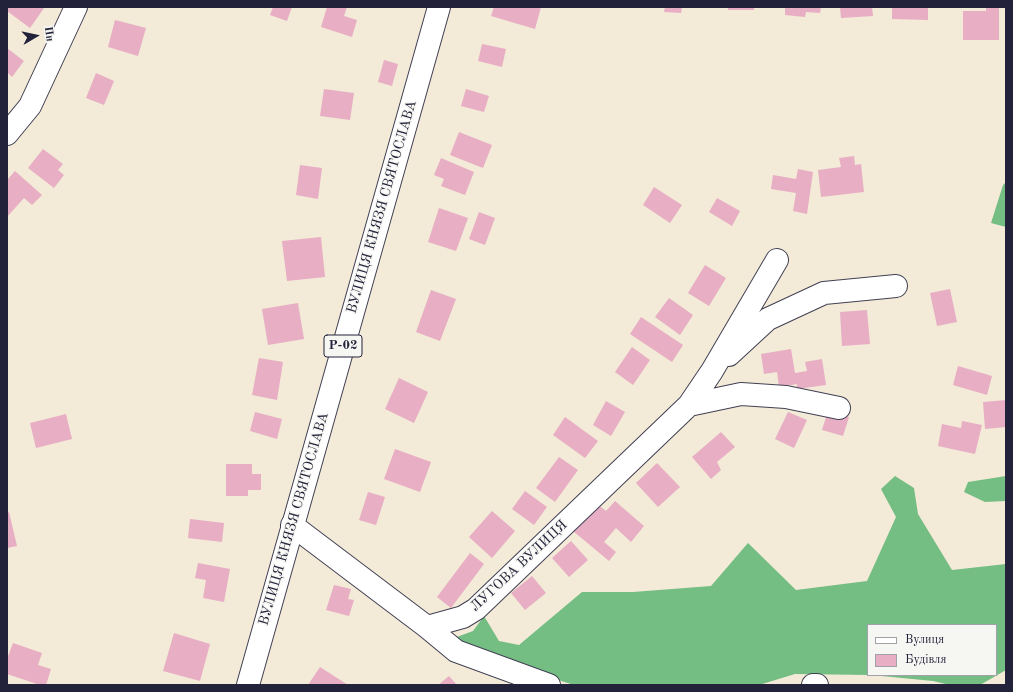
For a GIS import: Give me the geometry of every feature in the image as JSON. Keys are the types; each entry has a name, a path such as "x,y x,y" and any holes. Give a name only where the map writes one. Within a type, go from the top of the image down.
{"street":[{"path":"7,134 30,106 76,7"},
{"name":"ВУЛИЦЯ КНЯЗЯ СВЯТОСЛАВА","path":"248,685 439,7"},
{"name":"ЛУГОВА ВУЛИЦЯ","path":"427,627 463,617 476,609 689,405 712,371 777,260"},
{"name":"ЛУГОВА ВУЛИЦЯ","path":"712,371 768,319 824,292 896,286"},
{"path":"689,405 741,394 786,397 839,408"},
{"path":"292,525 427,627 456,651 549,685"}],"green space":[{"path":"1006,182 1006,227 991,223 1003,185"},
{"path":"895,476 914,488 918,514 952,570 1006,564 1006,670 997,675 997,624 867,624 867,675 795,674 759,685 574,685 533,672 454,638 473,631 484,616 499,641 519,645 582,592 633,592 711,586 748,543 796,590 867,581 896,517 881,489"},
{"path":"1006,476 1006,501 985,502 964,492 968,482"},
{"path":"881,676 996,676 980,685 950,685 933,681"}],"building":[{"path":"7,7 44,8 30,28 7,11"},
{"path":"273,7 292,7 287,21 270,15"},
{"path":"327,7 347,7 344,16 357,20 352,37 321,27"},
{"path":"494,7 541,7 535,29 491,16"},
{"path":"665,7 682,7 681,13 664,12"},
{"path":"728,7 754,7 754,10 728,10"},
{"path":"785,7 821,7 820,13 806,12 805,17 785,15"},
{"path":"840,7 872,7 873,16 841,18"},
{"path":"892,7 928,7 928,20 892,19"},
{"path":"986,7 999,7 999,40 963,40 963,11 986,11"},
{"path":"115,20 146,28 138,56 108,47"},
{"path":"482,44 506,49 502,67 478,61"},
{"path":"7,48 24,61 12,77 7,72"},
{"path":"384,60 398,64 392,86 378,82"},
{"path":"96,73 114,81 104,105 86,98"},
{"path":"324,89 354,93 350,120 320,116"},
{"path":"466,89 489,96 484,112 461,106"},
{"path":"459,132 492,145 483,168 450,155"},
{"path":"43,149 63,164 58,170 64,175 54,188 28,168"},
{"path":"854,156 855,165 861,164 864,192 821,197 818,170 841,167 839,158"},
{"path":"441,158 474,172 465,195 441,186 444,179 434,175"},
{"path":"300,165 322,168 318,199 296,195"},
{"path":"798,169 813,172 807,214 793,211 796,193 771,189 773,175 796,179"},
{"path":"15,171 42,195 32,205 24,198 7,217 7,180"},
{"path":"654,187 682,205 670,223 643,205"},
{"path":"717,198 740,211 732,226 709,212"},
{"path":"439,208 468,218 456,251 428,242"},
{"path":"479,212 495,218 485,245 469,239"},
{"path":"321,237 325,277 287,281 282,241"},
{"path":"705,265 726,278 709,306 688,293"},
{"path":"950,289 957,322 937,326 930,293"},
{"path":"431,290 456,299 440,341 416,332"},
{"path":"669,298 693,315 680,335 655,317"},
{"path":"298,303 304,339 268,345 262,309"},
{"path":"867,310 870,344 842,346 840,312"},
{"path":"641,317 683,345 672,362 630,334"},
{"path":"632,347 650,360 633,385 615,372"},
{"path":"791,349 795,373 807,371 805,362 822,359 826,385 797,389 797,384 779,387 777,372 764,374 761,354"},
{"path":"259,358 283,362 277,400 252,395"},
{"path":"958,366 992,376 987,395 953,385"},
{"path":"399,378 428,392 414,423 385,409"},
{"path":"1006,400 1006,427 985,429 983,402"},
{"path":"606,401 625,412 611,436 593,425"},
{"path":"828,411 849,417 843,436 822,430"},
{"path":"255,412 282,419 277,439 250,431"},
{"path":"788,412 807,420 794,448 775,439"},
{"path":"66,414 72,439 36,448 30,423"},
{"path":"565,417 598,441 585,458 553,435"},
{"path":"962,421 982,425 975,454 938,446 942,424 961,428"},
{"path":"721,432 735,447 717,462 721,470 711,479 692,457"},
{"path":"395,449 431,462 420,492 384,479"},
{"path":"559,457 578,470 555,502 536,488"},
{"path":"657,463 680,487 658,507 636,483"},
{"path":"226,464 252,464 252,474 261,474 261,490 248,490 248,496 226,496"},
{"path":"525,491 547,507 534,525 512,509"},
{"path":"368,492 385,497 376,525 359,520"},
{"path":"615,501 644,526 631,542 616,528 604,542 616,552 609,561 573,531 596,503 606,511"},
{"path":"492,511 515,531 492,558 469,537"},
{"path":"9,512 17,546 7,548 7,513"},
{"path":"190,519 224,523 222,542 188,538"},
{"path":"571,541 588,560 569,577 552,558"},
{"path":"470,553 484,564 451,608 437,597"},
{"path":"198,563 230,569 224,602 203,598 206,580 195,578"},
{"path":"532,576 546,593 525,610 511,593"},
{"path":"334,585 351,589 348,599 354,600 349,616 326,610"},
{"path":"174,633 210,644 200,681 163,671"},
{"path":"13,643 42,653 38,665 51,669 46,685 40,685 7,674 7,659"},
{"path":"320,667 348,685 308,685"},
{"path":"449,676 457,685 438,685"}]}
